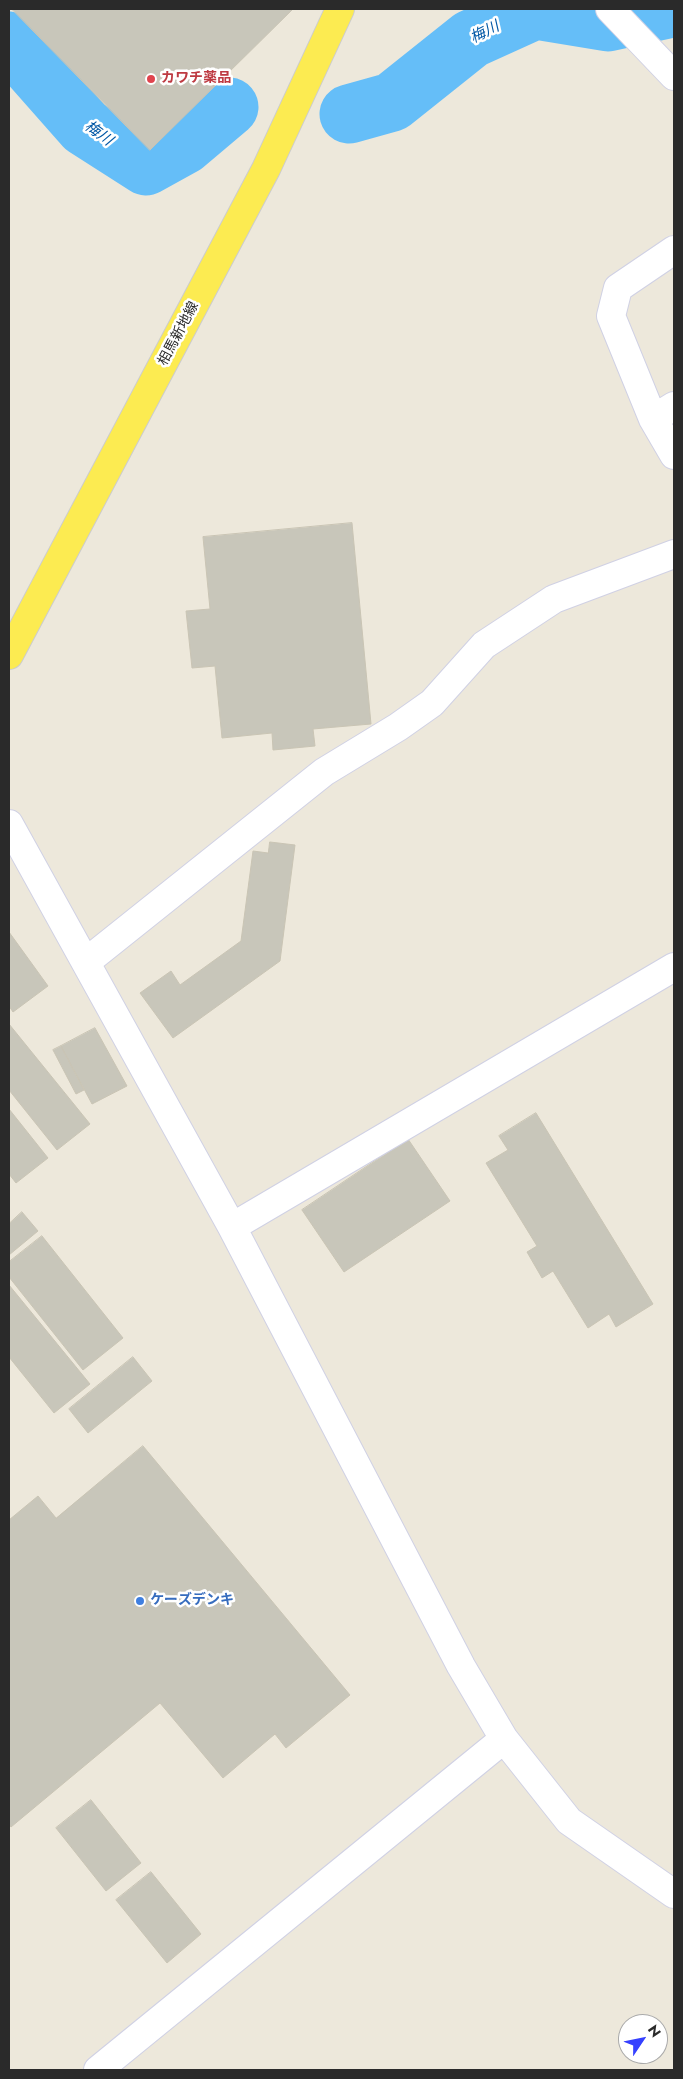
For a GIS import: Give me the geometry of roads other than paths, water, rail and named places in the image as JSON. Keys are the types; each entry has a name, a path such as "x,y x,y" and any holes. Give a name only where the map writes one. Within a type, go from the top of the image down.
{"main road":[{"name":"相馬新地線","path":"9,655 266,169 340,9"}],"street":[{"path":"613,11 674,76"},
{"path":"674,250 618,288 611,316 664,412 674,455"},
{"path":"86,962 324,772 398,728 432,703 484,645 554,599 674,554"},
{"path":"9,824 232,1227 461,1666 504,1739 569,1821 674,1894"},
{"path":"232,1227 674,967"},
{"path":"98,2070 504,1739"}],"waterway":[{"name":"梅川","path":"349,114 392,102 471,39 535,10 608,22 668,9"},
{"name":"梅川","path":"9,41 85,127 146,166 184,145 229,107"}],"place":[{"name":"カワチ薬品","path":"151,79"},
{"name":"ケーズデンキ","path":"140,1601"}]}
